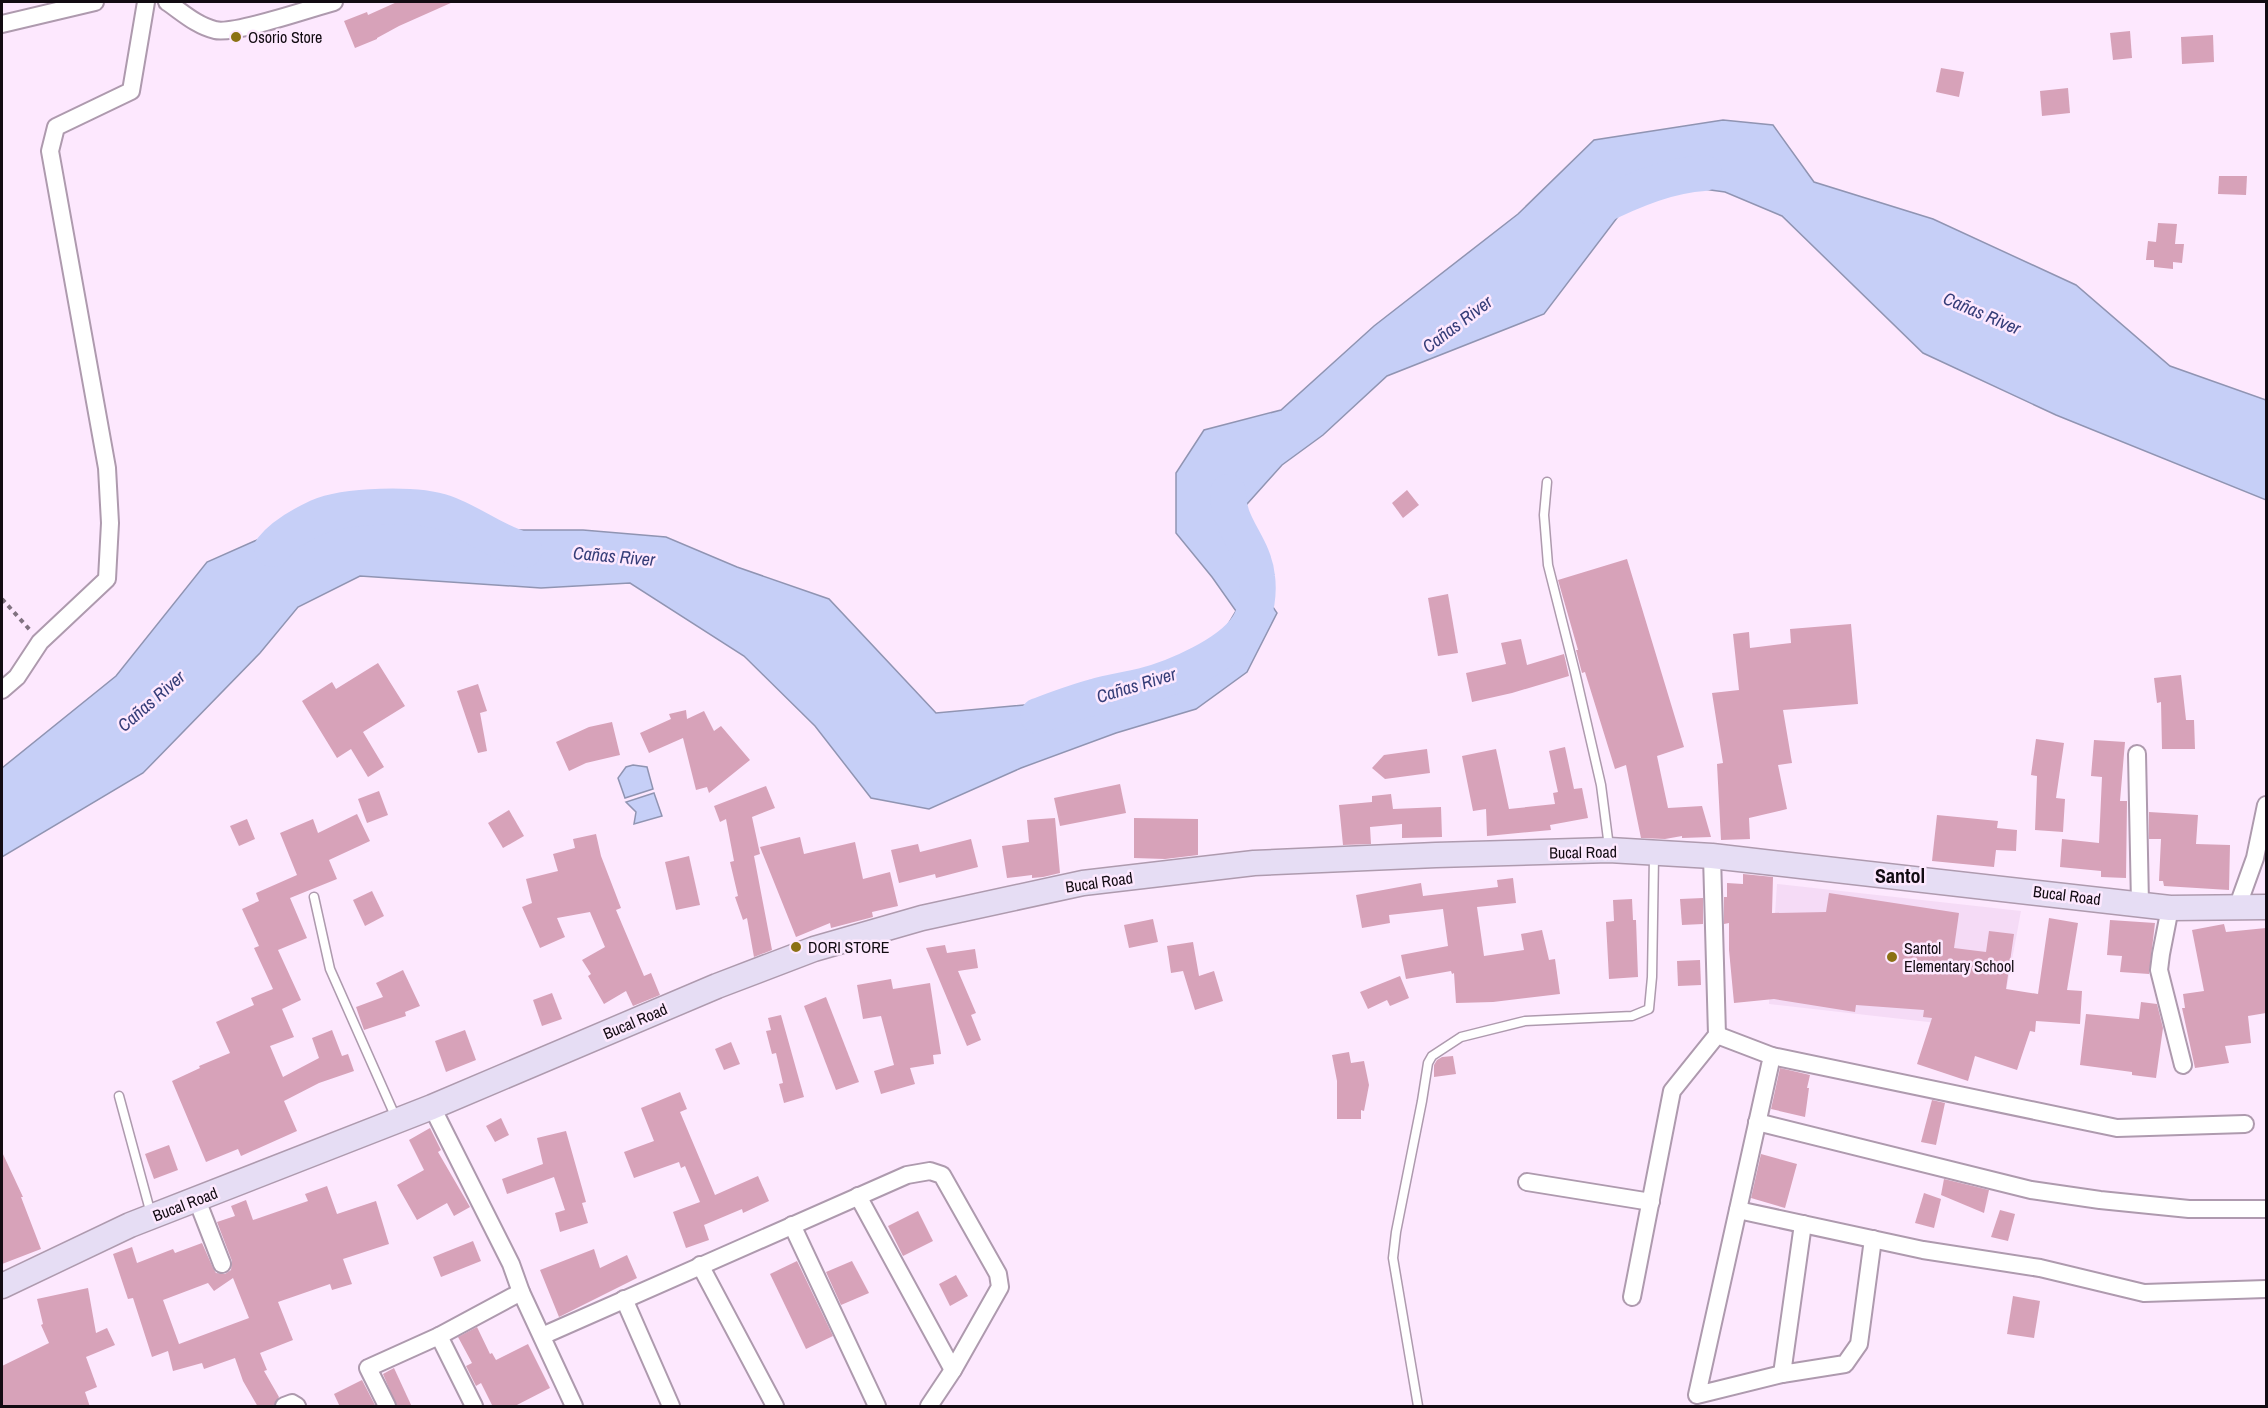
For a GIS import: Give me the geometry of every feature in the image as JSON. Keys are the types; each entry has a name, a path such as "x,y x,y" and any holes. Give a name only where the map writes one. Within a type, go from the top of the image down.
{"street":[{"path":"2,24 47,7 96,2"},
{"path":"2,690 17,677 40,642 107,579 110,523 107,468 50,151 57,127 131,91 146,2"},
{"path":"167,2 201,25 217,31 236,29 334,2"},
{"path":"2137,754 2140,904"},
{"path":"2237,908 2255,858 2266,805"},
{"name":"Bucal Road","path":"2,1286 130,1225 432,1107 706,991 814,950 922,918 1083,883 1254,863 1609,850 1712,856 2170,908 2266,907"},
{"path":"1632,1297 1672,1092 1716,1035 1712,856"},
{"path":"2170,908 2160,970 2183,1065"},
{"path":"1716,1035 1772,1056 2118,1128 2245,1124"},
{"path":"1772,1056 1697,1395 1782,1374 1845,1364 1859,1344 1873,1239"},
{"path":"432,1107 511,1264 521,1292 574,1407"},
{"path":"1757,1122 2031,1190 2188,1209 2266,1209"},
{"path":"542,1336 907,1175 930,1171 942,1175 998,1274 1000,1287 953,1370 929,1407"},
{"path":"1527,1182 1651,1202"},
{"path":"858,1196 953,1370"},
{"path":"197,1200 222,1264"},
{"path":"1738,1210 1923,1250 2040,1268 2144,1293 2266,1288"},
{"path":"1782,1374 1803,1224"},
{"path":"792,1225 877,1407"},
{"path":"700,1265 776,1407"},
{"path":"387,1407 368,1368 439,1336 521,1292"},
{"path":"624,1299 671,1407"},
{"path":"439,1336 474,1407"},
{"path":"284,1407 294,1403 297,1407"}],"lane":[{"path":"1547,482 1544,515 1548,565 1600,785 1609,850"},
{"path":"1418,1407 1393,1258 1395,1232 1428,1063 1432,1056 1461,1037 1525,1021 1632,1016 1649,1008 1652,977 1654,852"},
{"path":"314,897 330,969 397,1121"},
{"path":"119,1096 152,1217"}],"path":[{"path":"2,599 40,642"}],"shaded area":[{"name":"Santol Elementary School","path":"1777,884 2021,911 1999,1030 1769,1004"}],"water":[{"path":"1723,120 1773,125 1814,182 1933,219 2076,285 2170,366 2266,400 2266,500 2056,415 1923,353 1782,216 1725,192 1645,181 1544,314 1387,376 1323,435 1282,465 1239,513 1243,562 1277,613 1247,672 1196,709 1116,733 1021,768 929,809 871,798 815,726 744,656 630,583 541,588 360,576 298,607 260,653 143,773 2,857 2,768 116,676 207,562 293,524 355,512 417,511 478,530 583,530 666,537 737,567 829,599 936,713 1155,693 1220,638 1236,611 1176,533 1176,473 1204,430 1281,410 1374,326 1518,214 1594,140"},
{"path":"633,765 647,767 653,789 625,798 618,778 626,767"},
{"path":"654,793 662,816 634,824 636,812 626,802"}],"building":[{"path":"397,2 453,2 355,48 344,21 367,12 368,15"},
{"path":"2130,31 2132,58 2113,60 2110,33"},
{"path":"2213,35 2214,62 2182,64 2181,37"},
{"path":"1941,68 1964,72 1959,97 1936,92"},
{"path":"2068,88 2070,113 2042,116 2040,91"},
{"path":"2219,176 2247,176 2246,195 2218,194"},
{"path":"2158,223 2177,224 2175,244 2184,244 2182,263 2173,262 2173,269 2154,267 2154,260 2146,260 2148,241 2156,242"},
{"path":"1407,490 1419,505 1403,518 1392,503"},
{"path":"1627,559 1684,747 1657,756 1668,808 1702,806 1711,837 1641,838 1626,765 1615,769 1585,672 1582,673 1576,650 1578,650 1558,580"},
{"path":"1448,594 1458,653 1438,656 1428,598"},
{"path":"1851,624 1858,704 1783,710 1792,763 1778,765 1787,809 1749,818 1750,839 1721,840 1717,764 1723,763 1712,693 1739,690 1733,634 1749,632 1750,648 1791,643 1790,629"},
{"path":"1521,639 1527,665 1564,654 1569,676 1472,702 1466,673 1506,664 1501,643"},
{"path":"378,663 405,706 363,732 384,767 368,777 351,749 337,758 302,701 332,682 336,689"},
{"path":"2181,675 2186,720 2194,720 2195,749 2162,749 2161,702 2157,703 2154,678"},
{"path":"478,684 487,711 480,713 487,751 478,753 457,691"},
{"path":"686,710 687,719 704,711 714,731 721,726 750,760 709,793 707,787 696,790 683,738 649,753 640,733 671,719 669,714"},
{"path":"612,722 620,755 586,763 569,771 556,742 589,727"},
{"path":"2036,739 2064,743 2056,798 2065,799 2063,832 2035,830 2037,776 2031,775"},
{"path":"2094,740 2125,742 2120,801 2127,801 2126,878 2101,877 2101,871 2060,867 2062,839 2099,843 2102,777 2091,776"},
{"path":"1565,747 1574,789 1582,788 1588,818 1550,825 1551,830 1487,836 1486,809 1473,811 1462,756 1496,749 1509,809 1555,804 1553,793 1558,792 1549,751"},
{"path":"1427,749 1430,773 1385,779 1372,768 1384,755"},
{"path":"1120,784 1126,813 1060,826 1054,798"},
{"path":"766,786 775,808 752,817 760,854 754,856 772,950 754,957 747,918 743,920 735,897 738,896 730,862 734,861 726,819 720,822 714,806"},
{"path":"379,791 388,815 367,823 358,799"},
{"path":"1391,794 1393,809 1441,807 1442,837 1402,838 1402,824 1370,827 1371,844 1343,845 1339,805 1372,802 1372,796"},
{"path":"509,810 524,836 503,848 488,823"},
{"path":"2149,812 2198,815 2196,844 2230,845 2229,890 2164,886 2163,881 2159,881 2161,839 2149,839"},
{"path":"357,814 370,841 329,860 337,879 290,898 307,938 278,950 301,1000 282,1009 294,1037 270,1046 283,1077 319,1058 312,1038 332,1030 342,1056 348,1054 354,1071 319,1083 284,1101 297,1131 241,1156 238,1149 206,1162 172,1081 230,1053 216,1022 254,1005 251,998 273,989 254,948 259,946 242,909 259,901 256,893 297,875 280,833 313,819 318,833"},
{"path":"1937,815 1998,821 1997,828 2017,830 2016,851 1996,850 1994,867 1932,861"},
{"path":"1055,818 1060,873 1043,877 1032,878 1032,875 1007,878 1002,846 1029,842 1027,820"},
{"path":"1134,818 1198,819 1198,855 1165,859 1134,858"},
{"path":"247,819 255,839 239,846 230,826"},
{"path":"596,834 601,856 621,908 616,910 644,976 651,973 660,995 633,1006 626,991 604,1004 588,976 591,974 582,960 605,947 590,912 557,918 565,937 540,948 522,907 532,903 526,879 558,871 553,854 575,848 573,839"},
{"path":"800,837 804,854 855,842 863,879 890,872 898,906 872,912 873,917 831,928 830,923 796,937 760,847"},
{"path":"971,839 978,867 936,878 935,874 899,883 891,850 918,844 920,852"},
{"path":"689,856 700,905 676,910 665,862"},
{"name":"Santol Elementary School","path":"1743,874 1773,877 1772,913 1826,912 1829,893 1959,913 1954,948 1986,952 1989,931 2014,934 2006,989 2038,994 2049,918 2078,923 2067,990 2082,991 2080,1024 2036,1021 2035,1032 2030,1031 2017,1070 1975,1056 1968,1081 1917,1064 1932,1018 1923,1017 1924,1010 1856,1005 1855,1012 1774,999 1734,1003 1729,923 1724,924 1724,897 1727,897 1727,883 1743,884"},
{"path":"1513,878 1516,903 1477,907 1484,956 1524,950 1521,934 1542,930 1549,960 1555,959 1560,994 1493,1002 1456,1003 1454,973 1452,974 1451,971 1406,979 1401,955 1448,946 1443,909 1389,915 1390,923 1362,928 1356,895 1421,883 1423,896 1498,887 1497,880"},
{"path":"372,891 384,916 365,926 353,900"},
{"path":"1703,898 1703,924 1682,925 1680,899"},
{"path":"1632,899 1633,920 1636,920 1638,977 1609,979 1606,922 1614,921 1613,900"},
{"path":"1153,919 1158,942 1129,948 1124,925"},
{"path":"2110,920 2155,923 2149,974 2120,972 2122,956 2107,955"},
{"path":"2224,924 2226,932 2266,928 2266,1013 2248,1016 2251,1043 2225,1046 2229,1063 2195,1068 2182,1008 2185,1008 2183,994 2204,991 2192,930"},
{"path":"1193,942 1199,976 1214,971 1223,1001 1195,1010 1183,971 1171,973 1167,946"},
{"path":"945,945 947,953 975,949 978,968 958,971 976,1013 971,1015 981,1040 967,1046 926,948"},
{"path":"1700,960 1701,985 1678,986 1677,961"},
{"path":"403,970 420,1006 405,1012 406,1016 364,1030 356,1007 383,997 376,983"},
{"path":"1400,976 1409,998 1390,1006 1387,1000 1368,1009 1360,992"},
{"path":"891,979 893,989 930,983 941,1054 933,1055 934,1064 910,1068 915,1084 881,1094 874,1071 894,1065 881,1016 863,1019 857,985"},
{"path":"552,993 562,1019 542,1026 533,1000"},
{"path":"826,997 859,1082 836,1090 804,1006"},
{"path":"2141,1002 2157,1004 2163,1028 2156,1078 2132,1075 2132,1072 2080,1065 2086,1014 2139,1019"},
{"path":"781,1015 804,1097 784,1103 779,1084 783,1083 776,1053 772,1054 766,1031 771,1030 768,1018"},
{"path":"465,1030 476,1060 446,1072 435,1041"},
{"path":"731,1042 740,1064 724,1070 715,1049"},
{"path":"1349,1052 1351,1063 1364,1061 1369,1085 1364,1111 1361,1110 1361,1119 1337,1119 1337,1081 1332,1055"},
{"path":"1453,1056 1456,1074 1434,1077 1434,1065 1437,1060"},
{"path":"1780,1068 1810,1075 1805,1117 1771,1109"},
{"path":"680,1092 687,1109 680,1112 715,1195 758,1176 769,1201 743,1213 742,1209 704,1225 709,1240 686,1248 673,1212 700,1202 685,1166 681,1168 679,1162 634,1178 624,1152 654,1141 641,1108"},
{"path":"1932,1100 1945,1103 1936,1145 1921,1142"},
{"path":"501,1118 509,1135 495,1142 486,1126"},
{"path":"430,1128 441,1150 438,1152 470,1207 454,1216 447,1203 417,1220 397,1185 424,1170 409,1140"},
{"path":"566,1131 586,1202 582,1203 588,1223 560,1232 555,1213 565,1210 554,1177 507,1194 502,1179 543,1164 537,1138"},
{"path":"169,1145 178,1170 154,1179 145,1154"},
{"path":"2,1152 23,1197 21,1197 41,1249 2,1264"},
{"path":"1761,1154 1797,1164 1785,1208 1751,1198"},
{"path":"1944,1179 1989,1190 1984,1213 1941,1195"},
{"path":"327,1186 337,1214 376,1201 389,1244 343,1259 352,1284 332,1290 330,1284 278,1302 293,1340 260,1353 267,1370 264,1371 279,1397 274,1407 258,1407 243,1381 235,1358 204,1369 202,1363 173,1371 168,1351 152,1357 133,1298 128,1299 113,1254 132,1247 137,1263 173,1249 175,1253 202,1243 216,1273 225,1274 231,1270 232,1261 217,1222 235,1216 231,1206 246,1200 253,1220 308,1201 305,1194","holes":["233,1278 249,1318 179,1344 163,1300 208,1283 214,1291"]},
{"path":"1924,1193 1941,1199 1934,1228 1915,1223"},
{"path":"2000,1210 2015,1214 2008,1241 1991,1237"},
{"path":"918,1211 933,1241 903,1256 888,1226"},
{"path":"473,1241 481,1261 441,1277 433,1257"},
{"path":"594,1249 600,1268 627,1255 637,1278 559,1317 540,1270"},
{"path":"797,1261 833,1336 806,1349 770,1274"},
{"path":"852,1261 869,1293 841,1305 826,1272"},
{"path":"956,1275 968,1296 950,1306 939,1284"},
{"path":"88,1288 96,1333 107,1328 115,1345 86,1357 97,1387 85,1392 90,1407 2,1407 2,1366 49,1343 41,1325 43,1324 37,1299"},
{"path":"2013,1296 2040,1301 2034,1338 2007,1334"},
{"path":"477,1327 490,1354 492,1353 496,1360 528,1344 550,1388 513,1407 493,1407 481,1383 476,1386 466,1366 472,1363 458,1337"},
{"path":"394,1368 412,1407 397,1407 383,1374"},
{"path":"362,1380 376,1407 340,1407 334,1394"}],"waterway":[{"name":"Cañas River","path":"1595,209 1648,185 1676,177 1704,173"},
{"name":"Cañas River","path":"1038,716 1087,699 1143,686 1186,671 1215,655 1240,636 1253,615 1257,602 1258,583 1251,555 1232,515 1228,492"},
{"name":"Cañas River","path":"272,549 299,527 330,513 363,508 399,507 445,513 513,547 524,550"}],"place":[{"name":"Osorio Store","path":"236,37"},
{"name":"DORI STORE","path":"796,947"},
{"name":"Santol Elementary School","path":"1892,957"}],"district":[{"name":"Santol","path":"1900,875"}]}
